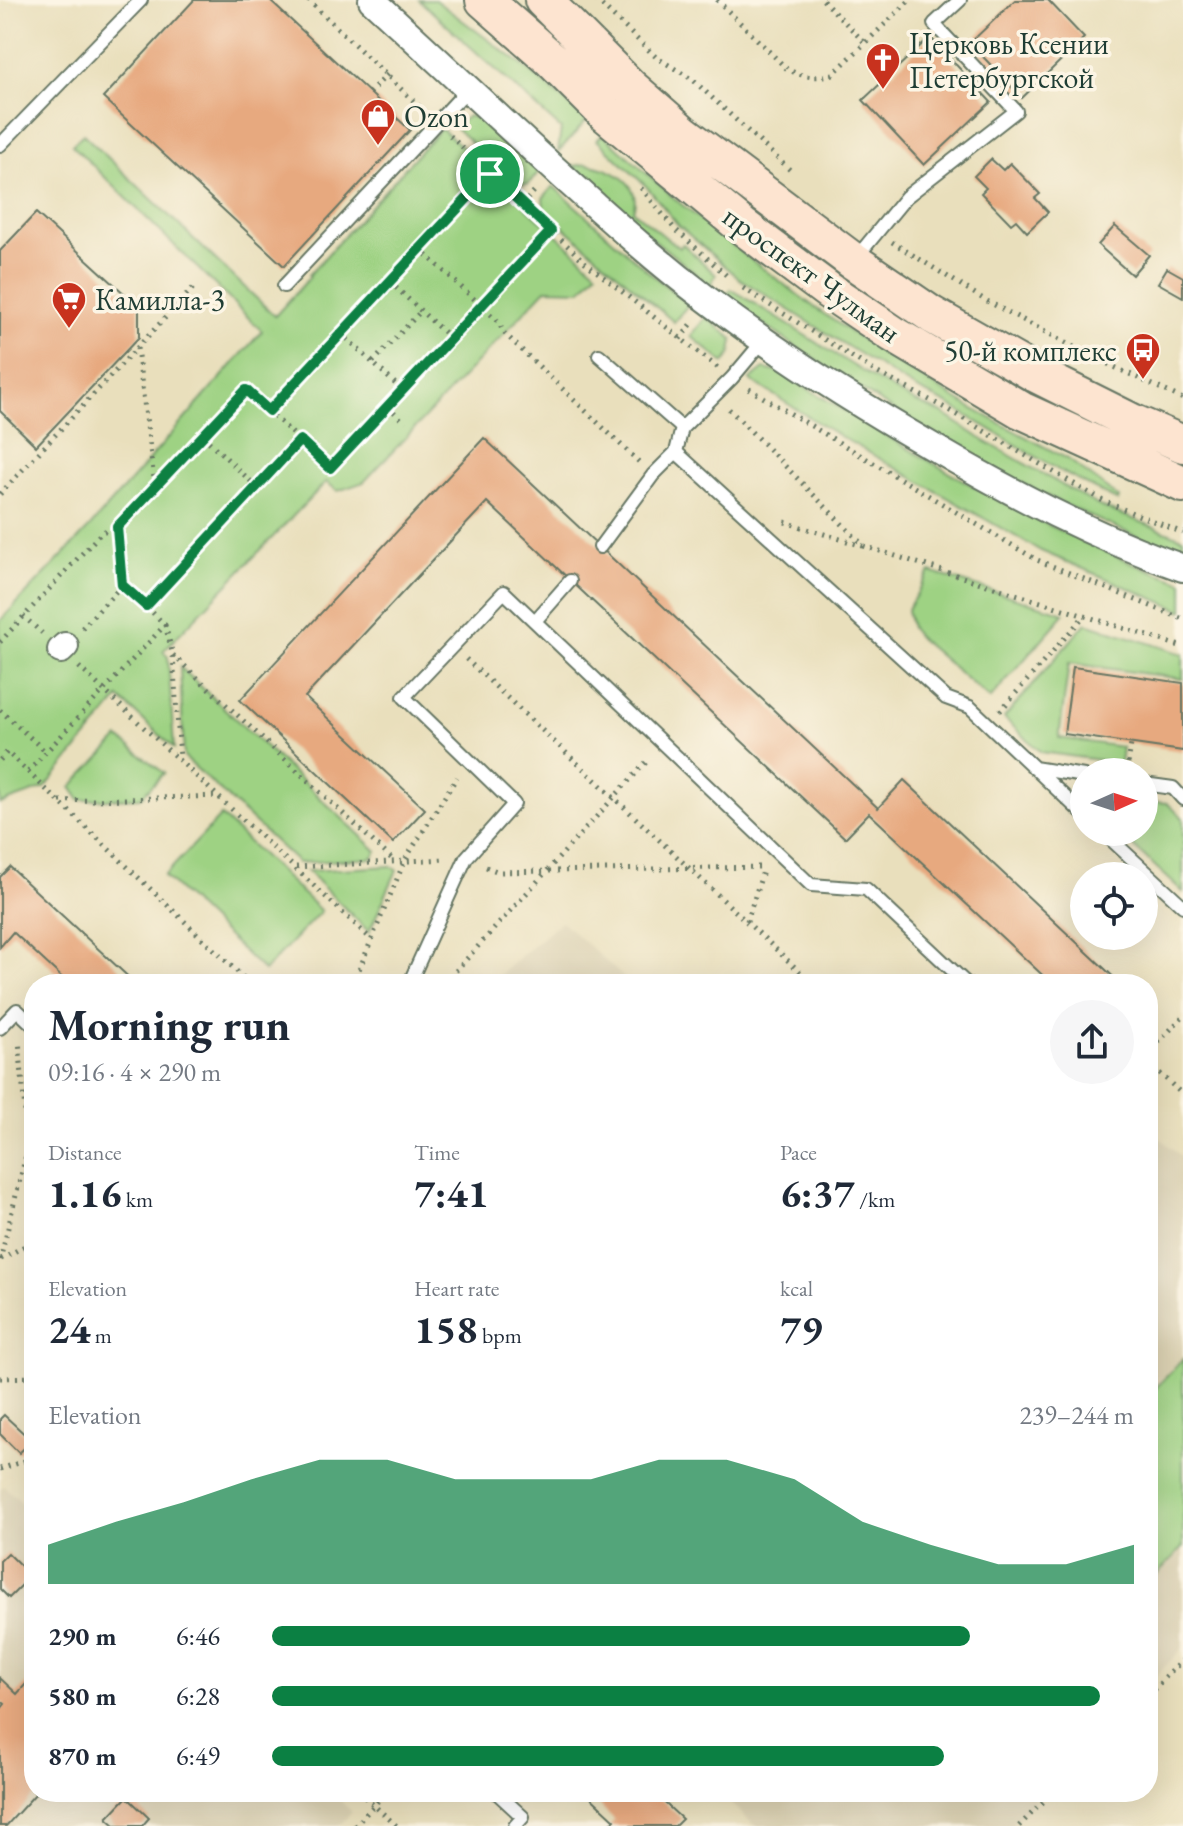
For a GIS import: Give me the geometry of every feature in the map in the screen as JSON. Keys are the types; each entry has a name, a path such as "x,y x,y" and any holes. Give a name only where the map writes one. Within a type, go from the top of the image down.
{"main road":[{"name":"проспект Чулман","path":"484,0 551,59 605,113 742,226 829,291 893,334 1021,410 1183,484"},
{"name":"проспект Чулман","path":"543,0 629,86 684,134 853,261 932,315 1036,374 1183,444"}],"street":[{"path":"372,0 640,245 763,341 905,431 1055,515 1183,568"}],"lane":[{"path":"0,145 141,0"},
{"path":"853,261 906,197 1016,111 934,24 960,0"},
{"path":"284,286 469,88"},
{"path":"600,547 653,475 676,452 682,428 732,378 763,341"},
{"path":"599,355 682,428"},
{"path":"676,452 946,698 970,707 1070,802"},
{"path":"535,621 570,581"},
{"path":"414,974 466,858 514,804 404,697 504,592 811,885 866,889 956,974"},
{"path":"1034,768 1070,774"},
{"path":"1158,786 1173,788 1183,799"},
{"path":"1118,846 1183,906"},
{"path":"0,1028 17,1010 24,1017"},
{"path":"507,1802 523,1817 515,1826"}],"path":[{"path":"308,0 551,231 680,339 732,378 1037,560 1183,619"},
{"path":"596,0 656,57 693,80 796,175"},
{"path":"717,0 787,69 801,76 819,78 833,74 910,0"},
{"path":"823,0 865,43"},
{"path":"369,93 388,74"},
{"path":"269,411 490,174"},
{"path":"0,642 102,532 117,527 246,390 332,470 551,231"},
{"path":"422,247 483,303 503,332 653,475"},
{"path":"906,248 985,300 1093,357 1183,399"},
{"path":"390,282 451,339"},
{"path":"0,494 194,287"},
{"path":"373,362 421,311"},
{"path":"680,339 700,313"},
{"path":"341,333 403,391"},
{"path":"137,348 155,488"},
{"path":"732,378 728,409 864,546"},
{"path":"388,406 405,423"},
{"path":"203,436 257,487"},
{"path":"146,606 300,440"},
{"path":"733,506 1183,647"},
{"path":"117,527 122,585 165,625 173,655 180,759"},
{"path":"63,648 122,585"},
{"path":"988,725 1084,616"},
{"path":"28,772 165,625"},
{"path":"452,646 803,974"},
{"path":"173,655 394,861"},
{"path":"106,687 371,939"},
{"path":"0,710 46,752"},
{"path":"453,974 663,743"},
{"path":"1129,758 1131,744"},
{"path":"0,760 7,752 240,974"},
{"path":"357,974 405,860 468,759"},
{"path":"59,801 219,796"},
{"path":"747,921 764,867 778,853"},
{"path":"296,867 466,858 499,872 764,867"},
{"path":"17,1010 24,1097"},
{"path":"1158,1043 1183,1016"},
{"path":"1158,1071 1183,1095"},
{"path":"0,1260 24,1163"},
{"path":"0,1260 24,1247"},
{"path":"0,1378 24,1377"},
{"path":"0,1469 24,1461"},
{"path":"1158,1685 1183,1660"},
{"path":"370,1802 397,1826"},
{"path":"355,1826 377,1802"},
{"path":"1019,1826 1043,1802"}],"shaded area":[{"path":"561,921 620,974 500,974"},
{"path":"1158,1137 1183,1158 1183,1648 1158,1674"},
{"path":"4,1486 24,1505 24,1802 342,1802 352,1812 339,1826 0,1826 0,1490"},
{"path":"729,1802 1033,1802 1010,1826 755,1826"}],"green space":[{"path":"419,0 435,0 530,71 587,120 558,152 561,129"},
{"path":"468,116 481,119 539,172 528,184 517,185 455,127"},
{"path":"441,128 597,272 581,290 546,289 364,482 338,491 326,482 163,651 168,657 174,748 119,698 45,788 0,804 0,621 90,527 262,331 72,145 83,134 275,316"},
{"path":"603,134 676,200 821,312 973,409 1068,459 1119,498 1118,501 911,386 740,279 679,226 647,187 597,140"},
{"path":"586,164 614,173 629,184 635,201 633,211 679,248 683,244 716,275 710,285 648,235 573,166"},
{"path":"553,186 689,304 674,322 544,210 543,198"},
{"path":"731,289 873,378 942,413 1099,506 1183,538 1183,554 1063,504 945,441 777,334 725,297"},
{"path":"706,317 733,339 731,354 724,363 691,336"},
{"path":"764,369 782,373 928,460 1027,514 1130,562 1183,582 1183,611 1041,551 831,431 750,380"},
{"path":"930,572 1065,613 990,699 911,628 907,610"},
{"path":"1086,623 1183,654 1183,679 1069,663 1059,738 1122,747 1121,758 1084,758 1041,752 1004,718"},
{"path":"180,667 377,851 372,858 298,863 184,757"},
{"path":"119,738 164,773 140,798 80,800 71,787"},
{"path":"1158,802 1167,803 1183,818 1183,892 1158,869 1158,862 1150,862 1133,846 1158,846"},
{"path":"221,816 321,911 264,971 164,876"},
{"path":"390,866 397,870 369,932 307,871"},
{"path":"1183,1359 1183,1547 1158,1573 1158,1385"}],"building":[{"path":"194,0 269,0 410,130 284,266 103,98"},
{"path":"1015,0 1048,0 1084,38 1022,98 970,43"},
{"path":"930,37 991,102 924,165 863,100"},
{"path":"991,159 1003,170 1010,163 1040,194 1035,198 1048,212 1027,232 1016,220 1011,224 981,193 986,188 974,176"},
{"name":"Камилла-3","path":"36,213 139,307 139,337 36,446 0,411 0,251"},
{"path":"1115,226 1149,255 1132,275 1098,245"},
{"path":"1167,268 1183,277 1183,297 1158,283"},
{"path":"484,438 878,808 904,780 1070,936 1070,950 1085,950 1110,974 1041,974 869,813 845,838 487,502 305,697 425,809 393,843 240,700"},
{"path":"1073,667 1183,683 1183,751 1064,734"},
{"path":"10,867 125,974 58,974 13,932 0,947 0,877"},
{"path":"4,1415 24,1434 24,1448 19,1453 0,1434 0,1419"},
{"path":"8,1553 24,1569 24,1583 9,1598 0,1589 0,1561"},
{"path":"0,1678 17,1694 24,1686 24,1802 28,1802 6,1826 0,1826 0,1710 5,1704 0,1700"},
{"path":"122,1802 132,1802 149,1818 142,1826 116,1826 107,1818"},
{"path":"596,1802 664,1802 682,1819 675,1826 609,1826 615,1820"}],"place":[{"name":"Церковь Ксении Петербургской","path":"883,91"},
{"name":"Ozon","path":"378,147"},
{"name":"Камилла-3","path":"69,330"},
{"name":"50-й комплекс","path":"1143,381"}],"route":[{"path":"490,174 551,231 330,468 300,440 146,606 122,585 117,527 246,390 269,411 490,174"}]}
